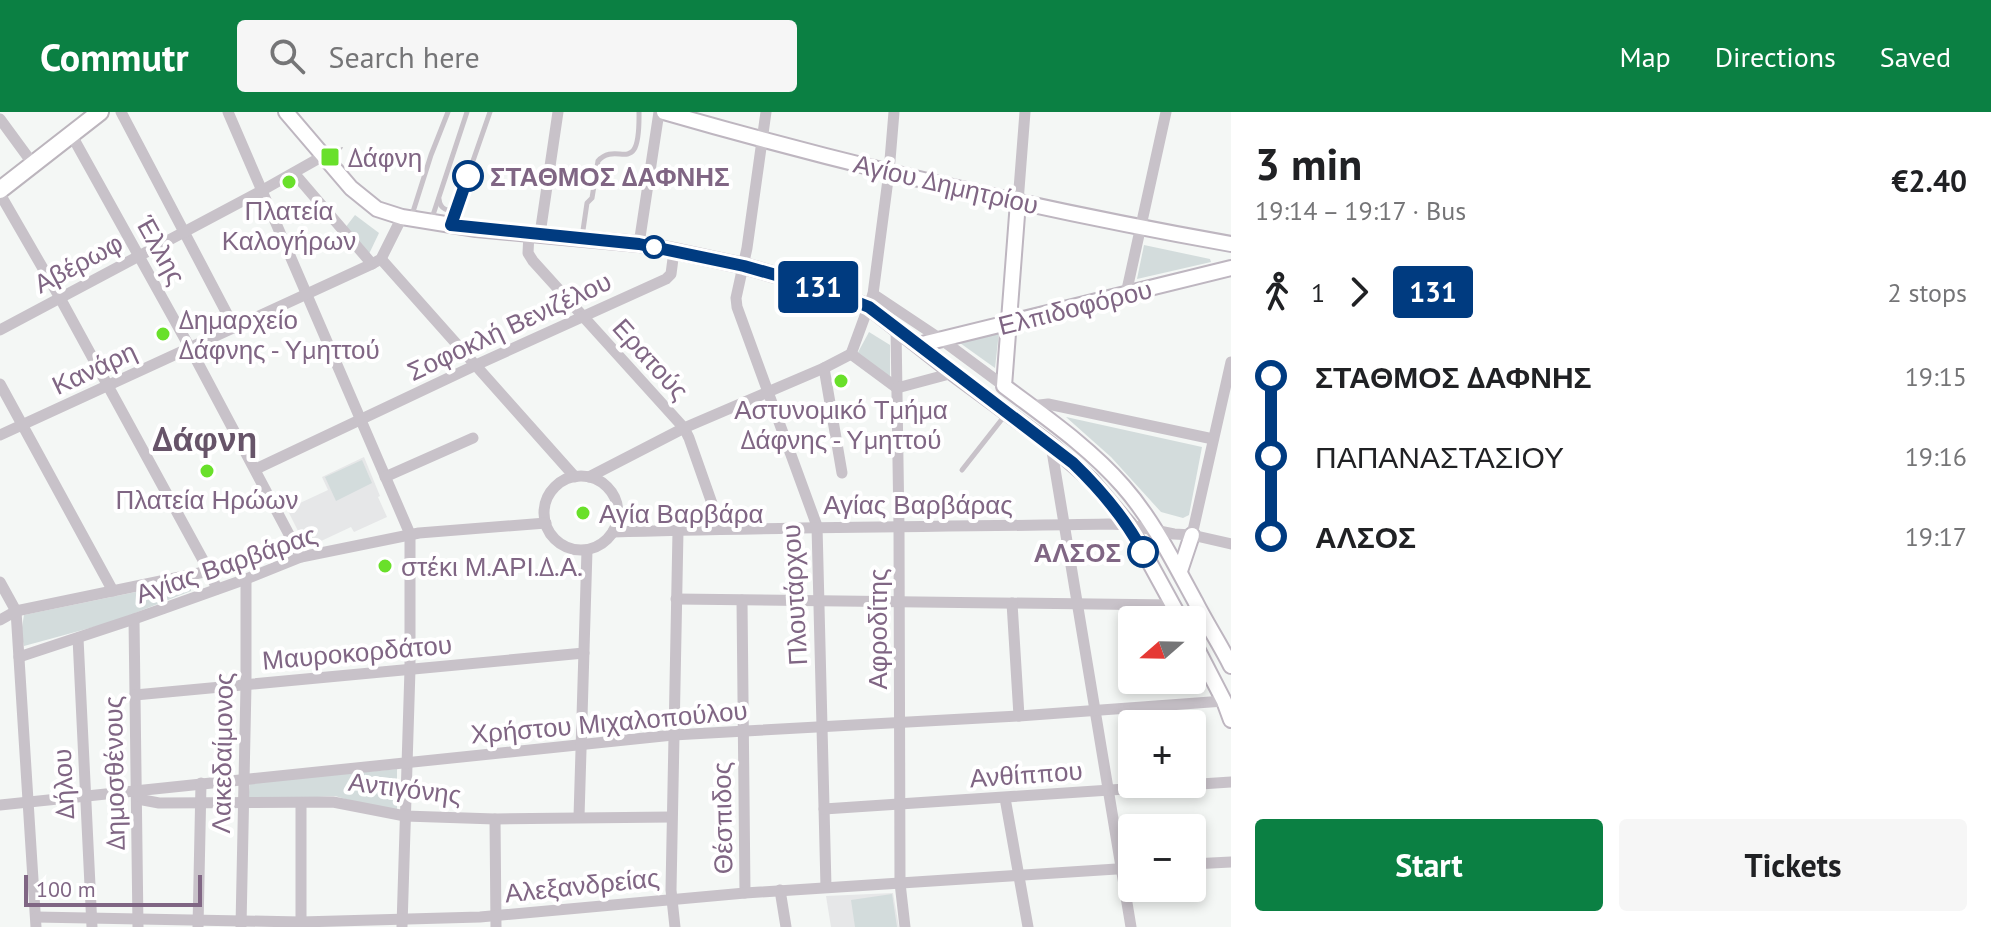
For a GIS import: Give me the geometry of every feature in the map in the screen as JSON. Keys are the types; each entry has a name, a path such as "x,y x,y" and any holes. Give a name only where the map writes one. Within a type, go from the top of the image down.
{"main road":[{"path":"0,192 100,112"},
{"path":"286,112 351,188 377,209 430,223 639,244 744,266 871,301 896,328 1051,445 1091,480 1129,525 1173,605"},
{"name":"Αγίου Δημητρίου","path":"662,112 889,172 1018,202 1231,244"},
{"path":"1018,202 1004,386 1101,462 1124,487 1180,571 1231,666"},
{"name":"Ελπιδοφόρου","path":"918,345 1231,268"},
{"path":"1180,571 1192,535"},
{"path":"1206,666 1231,720"}],"street":[{"path":"121,112 234,327"},
{"path":"228,112 412,543 402,924"},
{"path":"535,234 558,112"},
{"path":"639,244 662,112"},
{"name":"Πλουτάρχου","path":"766,112 744,266 736,298 817,526 826,887"},
{"path":"589,477 684,428 851,354 871,301 894,112"},
{"path":"1018,202 1025,112"},
{"path":"1126,294 1166,112"},
{"path":"0,119 33,164"},
{"name":"Έλλης","path":"71,134 256,469 301,557"},
{"name":"Αβέρωφ","path":"0,330 323,156"},
{"path":"294,173 345,231 476,365 575,477"},
{"path":"0,192 217,589"},
{"path":"377,262 406,218"},
{"name":"Ερατούς","path":"535,234 528,253 533,261 684,428 721,529"},
{"name":"Σοφοκλή Βενιζέλου","path":"256,469 666,279 671,274 674,251"},
{"name":"Κανάρη","path":"0,435 377,262"},
{"path":"871,301 942,340 1004,386"},
{"name":"Αφροδίτης","path":"896,328 900,883 905,927"},
{"path":"851,354 897,388 953,373"},
{"path":"1192,535 1213,439 1228,396 1231,362"},
{"path":"824,368 842,473"},
{"path":"0,384 113,591"},
{"path":"1031,406 1048,404 1213,439"},
{"path":"385,477 473,438"},
{"path":"1051,445 1118,829"},
{"path":"589,477 609,488 618,510 617,521 606,540 587,550 576,550 566,547 550,533 546,523 547,499 563,481 589,477"},
{"name":"Αγίας Βαρβάρας","path":"19,657 134,619 301,557 410,534 546,523"},
{"name":"Αγίας Βαρβάρας","path":"613,532 817,526 1108,524 1192,535 1231,544"},
{"path":"675,927 671,817 678,531"},
{"path":"579,817 587,550"},
{"name":"Αγίας Βαρβάρας","path":"0,620 16,611 209,571"},
{"name":"Λακεδαίμονος","path":"242,924 246,579"},
{"path":"0,582 16,611 36,922"},
{"path":"676,599 1173,605"},
{"name":"Θέσπιδος","path":"742,600 745,893"},
{"path":"1012,603 1019,716"},
{"name":"Δημοσθένους","path":"134,619 138,922"},
{"name":"Δήλου","path":"78,638 92,922"},
{"name":"Μαυροκορδάτου","path":"135,695 584,653"},
{"name":"Χρήστου Μιχαλοπούλου","path":"0,805 673,735 1224,701"},
{"name":"Ανθίππου","path":"824,809 1231,782"},
{"path":"198,923 201,783"},
{"name":"Αντιγόνης","path":"137,793 143,800 159,803 333,802 405,816 495,819 671,817"},
{"path":"1005,798 1028,927"},
{"path":"301,803 301,925"},
{"path":"495,819 496,921"},
{"path":"1206,863 1231,862"},
{"name":"Αλεξανδρείας","path":"36,922 301,925 496,921 672,898 1118,869"},
{"path":"780,890 786,927"},
{"path":"1129,902 1131,927"}],"lane":[{"path":"406,218 448,112"},
{"path":"430,223 467,112"},
{"path":"451,225 490,112"},
{"path":"582,238 598,161 604,155 628,155 633,151 639,137 639,112"},
{"path":"438,198 445,210 457,208"},
{"path":"962,470 1007,413"}],"shaded area":[{"path":"355,215 379,233 368,256 345,228"},
{"path":"1144,245 1210,259 1211,262 1137,279"},
{"path":"869,332 890,345 890,380 856,356"},
{"path":"999,332 995,368 960,343"},
{"path":"1066,417 1202,447 1189,515 1183,518 1161,512 1111,457"},
{"path":"364,457 387,517 354,532 351,527 305,545 287,509 328,490 322,477"},
{"path":"362,460 372,483 336,501 325,477"},
{"path":"189,581 191,591 112,622 24,646 21,633 24,615"},
{"path":"397,769 397,810 335,796 248,801 250,783"},
{"path":"893,893 899,927 831,927 826,896"},
{"path":"892,894 897,927 855,927 851,900"}],"bus line":[{"name":"131","path":"468,176 451,225 639,244 744,266 811,285 869,307 1073,463 1129,525 1143,552"}],"place":[{"name":"Δάφνη","path":"330,157"},
{"name":"ΣΤΑΘΜΟΣ ΔΑΦΝΗΣ","path":"468,176"},
{"name":"Πλατεία Καλογήρων","path":"289,182"},
{"name":"Δημαρχείο Δάφνης - Υμηττού","path":"163,334"},
{"name":"Αστυνομικό Τμήμα Δάφνης - Υμηττού","path":"841,381"},
{"name":"Πλατεία Ηρώων","path":"207,471"},
{"name":"Αγία Βαρβάρα","path":"583,513"},
{"name":"ΑΛΣΟΣ","path":"1143,552"},
{"name":"στέκι Μ.ΑΡΙ.Δ.Α.","path":"385,566"}],"district":[{"name":"Δάφνη","path":"205,438"}]}
